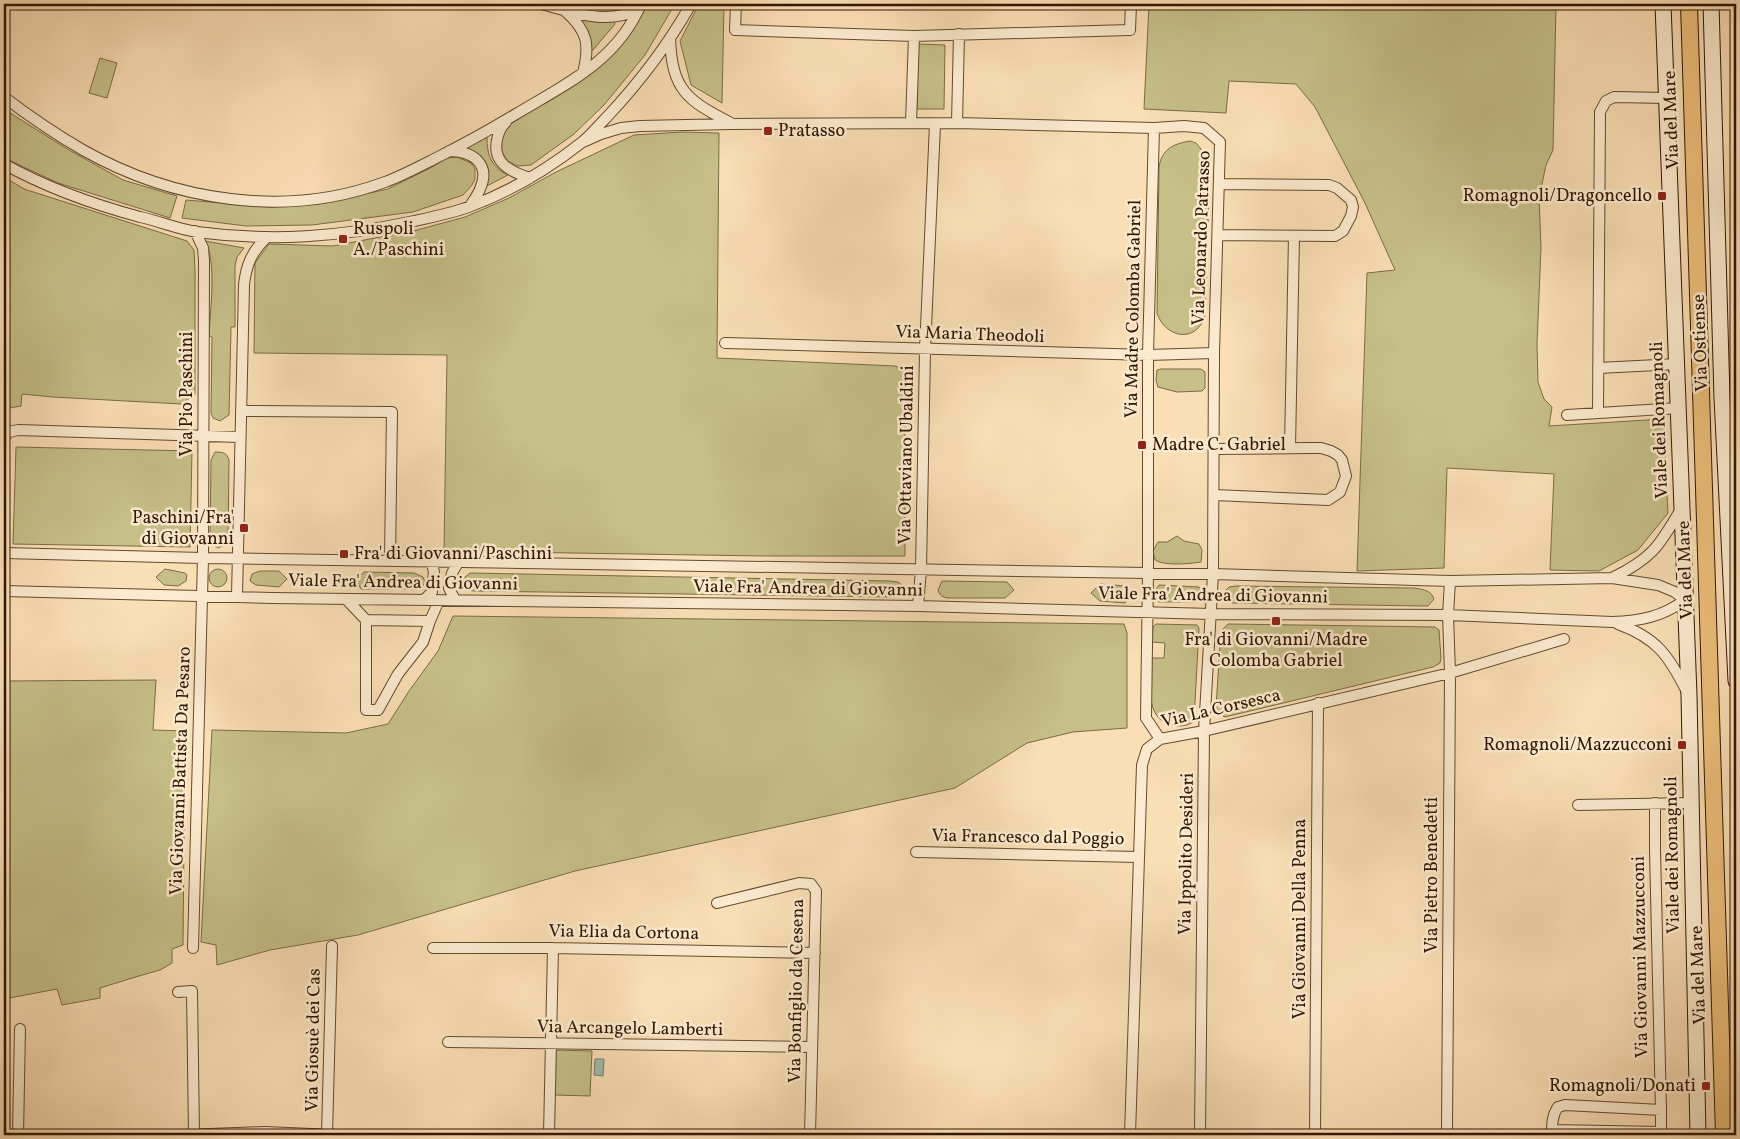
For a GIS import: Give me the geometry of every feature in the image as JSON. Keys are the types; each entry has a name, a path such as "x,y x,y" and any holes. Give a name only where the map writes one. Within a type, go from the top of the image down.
{"main road":[{"name":"Viale dei Romagnoli","path":"1663,4 1689,695 1698,1135"},
{"name":"Via del Mare","path":"1689,4 1724,1135"},
{"name":"Via Ostiense","path":"1711,4 1722,398 1736,681"}],"street":[{"path":"541,4 595,16 614,18 627,15 640,7"},
{"path":"4,164 37,182 92,203 195,232 306,238 357,232 441,215 470,206 530,178 582,142 634,86 670,38 691,4"},
{"path":"736,4 736,30 914,36 1130,30 1131,4"},
{"path":"4,98 82,150 132,174 167,186 196,193 248,201 293,202 329,198 391,180 510,118 600,61 617,43 640,7"},
{"path":"562,9 578,23 585,38 587,55 583,73"},
{"path":"957,123 959,34"},
{"path":"911,123 914,36"},
{"name":"Via Leonardo Patrasso","path":"670,38 672,63 683,92 698,106 732,124"},
{"path":"1598,414 1602,107 1606,101 1614,97 1667,98"},
{"path":"510,118 502,126 498,136 497,156 511,171 530,178"},
{"name":"Via Leonardo Patrasso","path":"582,142 621,128 640,126 957,123 1154,128 1184,126 1204,128 1220,142 1214,353 1213,574"},
{"name":"Via Ottaviano Ubaldini","path":"918,606 921,570 925,350 935,124"},
{"name":"Via Madre Colomba Gabriel","path":"1154,128 1148,356 1146,718 1160,738"},
{"path":"449,151 462,151 470,155 476,159 482,168 481,188 470,206"},
{"path":"1218,235 1335,236 1343,231 1351,216 1353,207 1351,200 1341,191 1328,185 1220,184"},
{"name":"Via Pio Paschini","path":"195,232 203,248 204,261 203,595"},
{"path":"1290,448 1294,236"},
{"path":"237,596 243,294 245,273 254,251 267,237"},
{"name":"Via Maria Theodoli","path":"725,343 1148,356 1214,353"},
{"path":"1598,368 1677,364"},
{"path":"1567,415 1679,408"},
{"path":"240,411 392,412 390,560"},
{"path":"4,438 9,432 18,430 240,437"},
{"path":"1214,449 1321,448 1338,455 1342,460 1346,476 1340,492 1328,500 1214,495"},
{"name":"Viale Fra' Andrea di Giovanni","path":"1612,578 1638,565 1650,555 1667,532 1682,506"},
{"name":"Viale Fra' Andrea di Giovanni","path":"4,553 203,558 238,557 1213,574 1450,581 1612,578 1658,586 1675,592 1685,600 1667,612 1655,617 1612,622 1448,616 1212,614 918,606 346,599 4,591"},
{"path":"424,600 432,592 434,572 431,561"},
{"path":"455,600 449,588 452,573 459,561"},
{"name":"Via Ippolito Desideri","path":"1200,1135 1204,731 1213,574"},
{"name":"Via Pietro Benedetti","path":"1447,1135 1450,673 1448,616 1450,581"},
{"name":"Via Giovanni Battista Da Pesaro","path":"193,948 203,595"},
{"path":"346,599 366,620 366,710 378,710 398,674 424,642 439,600"},
{"path":"366,620 430,621"},
{"name":"Viale Fra' Andrea di Giovanni","path":"1612,622 1644,635 1658,647 1675,668 1689,695"},
{"name":"Via La Corsesca","path":"1130,1135 1142,765 1147,749 1160,738 1204,731 1450,673 1564,639"},
{"name":"Via Giovanni Della Penna","path":"1315,1135 1318,703"},
{"name":"Via Giovanni Mazzucconi","path":"1552,1132 1661,1132 1655,803"},
{"path":"1578,805 1691,803"},
{"name":"Via Francesco dal Poggio","path":"916,852 1138,857"},
{"name":"Via Bonfiglio da Cesena","path":"717,903 799,883 811,884 814,887 816,894 810,1135"},
{"name":"Via Giosuè dei Cas","path":"327,1135 332,946"},
{"name":"Via Elia da Cortona","path":"433,948 553,948 815,953"},
{"path":"549,1135 553,948"},
{"path":"178,992 192,991 194,1135"},
{"path":"18,1135 20,1028"},
{"name":"Via Arcangelo Lamberti","path":"448,1042 812,1047"},
{"path":"1552,1132 1555,1110 1565,1105 1661,1110"},
{"path":"183,1135 265,1133 335,1135"}],"shaded area":[{"path":"645,4 675,4 645,55 604,105 574,134 531,165 517,166 504,159 500,152 500,143 507,126 555,97 614,53"},
{"path":"699,4 724,4 722,103 691,85 680,41"},
{"path":"1149,4 1556,4 1553,150 1546,165 1539,198 1541,247 1537,344 1538,382 1544,399 1552,407 1549,426 1663,419 1668,513 1638,550 1599,571 1550,570 1554,474 1447,468 1444,568 1357,571 1367,273 1395,270 1365,203 1315,107 1296,84 1229,81 1226,113 1144,109"},
{"path":"580,18 614,21 615,24 593,50 590,50"},
{"path":"918,44 945,45 944,109 917,109"},
{"path":"100,58 117,63 107,98 89,93"},
{"path":"7,111 69,150 123,180 177,196 170,218 58,183 4,158 4,122"},
{"path":"682,132 719,133 717,358 895,366 905,370 905,556 763,556 444,551 447,355 254,353 255,263 269,244 333,246 417,230 465,217 509,198 556,172 634,135"},
{"path":"487,137 491,160 502,172 508,175 485,187 488,175 486,166 474,151 465,148"},
{"path":"1190,141 1196,143 1210,160 1205,316 1201,325 1195,331 1181,334 1167,328 1157,313 1159,167 1160,161 1169,148"},
{"path":"457,157 471,163 475,169 475,179 472,185 463,195 413,212 312,225 246,226 182,218 186,200 270,207 318,204 388,189 447,158"},
{"path":"4,177 24,189 187,241 194,250 195,394 181,404 22,394 21,406 4,409"},
{"path":"205,241 244,248 237,257 235,266 235,327 231,327 229,415 220,421 213,418 211,413 212,337 209,336 212,273 209,250"},
{"path":"1201,369 1205,372 1205,388 1202,391 1177,392 1158,387 1156,380 1157,370"},
{"path":"16,447 192,451 190,547 13,544"},
{"path":"215,452 224,453 229,460 228,539 227,544 218,548 210,542 211,460"},
{"path":"1177,536 1184,541 1199,544 1202,550 1201,562 1170,564 1155,560 1153,551 1158,542 1167,542"},
{"path":"165,569 185,573 187,575 186,581 178,586 164,585 156,577"},
{"path":"218,569 224,572 227,578 224,584 218,587 212,584 209,578 212,572"},
{"path":"260,571 279,571 287,579 279,587 256,585 250,581 252,574"},
{"path":"364,572 414,573 423,577 425,582 423,586 417,589 361,589 356,580"},
{"path":"470,573 890,581 898,582 903,586 899,596 893,597 474,591 464,587 463,579"},
{"path":"942,581 1007,582 1014,590 1005,598 948,598 942,596 938,590"},
{"path":"1100,584 1126,586 1131,591 1130,597 1125,603 1100,601 1091,593"},
{"path":"1159,585 1199,587 1203,593 1196,602 1159,602 1155,599 1153,593"},
{"path":"1229,587 1415,588 1429,592 1434,599 1428,606 1232,603 1226,597 1225,591"},
{"path":"453,616 1124,624 1127,633 1127,728 1073,732 1027,743 955,788 575,871 358,935 270,950 217,965 216,945 201,942 212,730 346,733 388,724 438,651"},
{"path":"1156,624 1197,625 1199,628 1194,721 1187,725 1175,726 1163,721 1156,715 1153,707 1150,687 1151,658 1164,658 1165,643 1152,642 1153,627"},
{"path":"1228,624 1435,627 1439,630 1441,658 1440,663 1433,667 1225,717 1219,714 1216,707 1221,631"},
{"path":"156,680 153,730 185,731 183,945 172,949 172,963 160,970 100,988 100,998 62,1005 57,989 4,999 4,681"},
{"path":"555,1050 592,1051 590,1096 554,1095"}],"water":[{"path":"595,1059 604,1059 603,1076 594,1075"}],"place":[{"name":"Pratasso","path":"768,131"},
{"name":"Romagnoli/Dragoncello","path":"1662,196"},
{"name":"Ruspoli A./Paschini","path":"343,239"},
{"name":"Madre C. Gabriel","path":"1142,445"},
{"name":"Paschini/Fra' di Giovanni","path":"244,528"},
{"name":"Fra' di Giovanni/Paschini","path":"344,554"},
{"name":"Fra' di Giovanni/Madre Colomba Gabriel","path":"1276,621"},
{"name":"Romagnoli/Mazzucconi","path":"1682,745"},
{"name":"Romagnoli/Donati","path":"1706,1086"}]}
